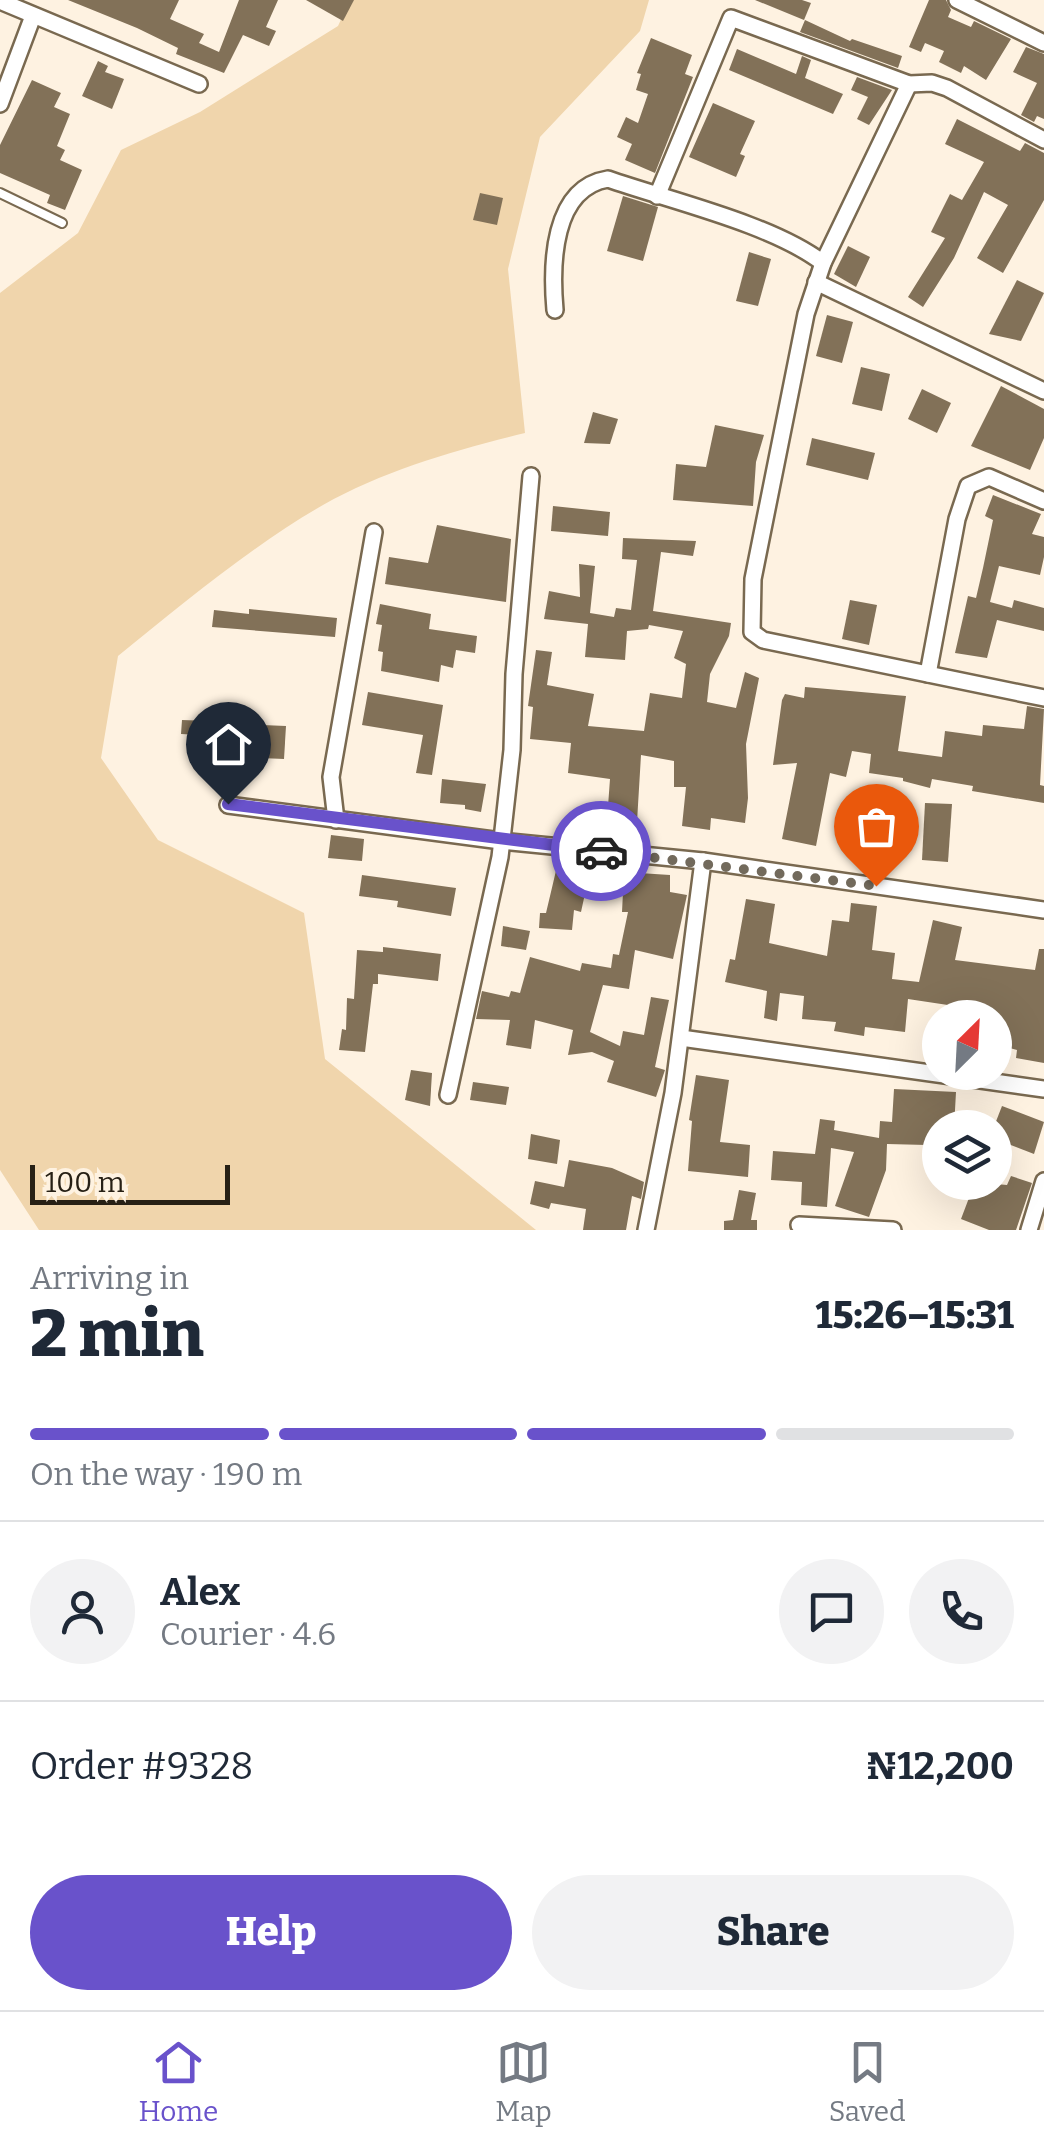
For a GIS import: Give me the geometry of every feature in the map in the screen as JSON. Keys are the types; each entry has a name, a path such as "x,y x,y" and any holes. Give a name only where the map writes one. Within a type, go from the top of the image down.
{"street":[{"path":"0,2 199,84"},
{"path":"967,2 1044,43"},
{"path":"0,104 33,16"},
{"path":"656,196 731,18 908,84 932,83 947,88 1044,140"},
{"path":"908,84 816,282 797,352 753,579 752,632 756,638 1044,698"},
{"path":"555,310 553,252 560,228 580,190 591,182 608,179 794,244 823,263"},
{"path":"816,282 1044,390"},
{"path":"448,1095 501,841 512,750 514,674 531,476"},
{"path":"928,674 957,519 968,486 989,477 1044,501"},
{"path":"336,820 331,778 374,532"},
{"path":"228,804 501,841 703,861 1044,910"},
{"path":"646,1230 681,1038 703,861"},
{"path":"681,1038 1044,1089"},
{"path":"1029,1230 1044,1181"},
{"path":"800,1225 893,1230"}],"lane":[{"path":"0,194 62,222"}],"shaded area":[{"path":"350,0 649,0 640,31 540,137 508,269 525,433 421,462 371,481 297,521 218,576 118,656 101,758 158,840 304,913 325,1059 536,1230 39,1230 0,1170 0,293 78,233 121,150 200,112 338,26"}],"building":[{"path":"68,0 179,0 170,19 204,34 199,43 219,52 239,0 278,0 266,27 276,31 269,46 243,35 224,73 176,54 178,48 137,28"},
{"path":"306,0 354,0 343,21"},
{"path":"755,0 802,0 811,3 804,20"},
{"path":"929,0 946,0 951,10 948,17 971,27 974,21 1011,39 986,80 964,66 961,73 939,62 944,51 925,43 921,52 909,47"},
{"path":"805,20 850,41 902,56 898,68 800,32"},
{"path":"651,38 692,55 685,74 693,77 655,173 625,160 632,144 617,137 626,117 638,123 648,94 636,90 641,74 637,73"},
{"path":"1026,47 1044,54 1044,119 1037,116 1034,122 1021,115 1037,83 1013,72"},
{"path":"737,49 796,74 802,56 811,60 805,78 843,94 833,114 729,70"},
{"path":"98,61 108,66 105,72 124,79 112,109 82,96"},
{"path":"857,77 892,90 869,125 857,119 868,97 851,90"},
{"path":"32,80 61,93 54,107 70,114 57,146 65,150 60,160 82,170 65,210 47,203 50,195 0,173 0,145"},
{"path":"713,103 755,121 740,154 745,156 736,177 689,157"},
{"path":"957,119 1020,151 1025,143 1044,153 1044,200 1003,273 977,258 1008,205 984,192 954,258 923,307 908,297 945,238 931,232 950,194 962,200 984,162 945,144"},
{"path":"480,193 503,198 497,225 473,220"},
{"path":"623,196 658,207 643,261 607,251"},
{"path":"848,246 870,257 856,287 834,274"},
{"path":"749,252 771,259 758,306 736,301"},
{"path":"1017,280 1044,293 1021,341 989,334"},
{"path":"827,315 853,322 842,363 816,356"},
{"path":"861,367 890,374 882,411 852,404"},
{"path":"1001,386 1044,409 1044,438 1030,470 971,446"},
{"path":"922,389 951,403 937,433 908,419"},
{"path":"593,412 618,419 610,444 584,443"},
{"path":"715,425 764,435 756,462 753,506 673,500 676,464 706,467"},
{"path":"812,438 875,453 868,480 806,465"},
{"path":"993,495 1041,514 1032,534 1044,537 1044,557 1040,575 999,566 990,602 1012,608 1014,600 1044,608 1044,631 997,620 987,658 955,653 968,596 976,598 993,520 985,516"},
{"path":"553,506 610,512 608,536 551,531"},
{"path":"437,525 511,539 506,602 385,584 389,557 428,563"},
{"path":"623,538 696,541 693,556 661,552 653,611 731,623 729,636 710,674 707,702 736,708 745,672 759,678 746,744 745,823 711,818 710,830 682,826 686,787 674,787 674,761 641,755 637,822 607,820 610,779 568,773 571,743 530,739 533,707 528,706 536,650 552,652 547,685 594,694 588,726 644,731 650,693 682,698 686,664 674,658 683,631 649,625 648,629 627,631 625,660 585,657 588,624 544,619 549,591 580,597 579,564 595,566 590,613 614,617 616,608 631,610 637,560 622,559"},
{"path":"850,600 877,605 869,645 842,639"},
{"path":"380,604 431,614 429,629 477,636 475,653 456,650 453,668 441,665 439,682 381,671 383,652 378,651 382,625 376,624"},
{"path":"249,609 337,618 335,637 212,627 214,610 249,614"},
{"path":"805,687 906,696 898,751 942,757 945,731 982,736 983,725 1024,729 1027,706 1044,709 1040,785 1044,786 1044,803 972,791 973,786 932,779 930,788 903,778 869,773 871,754 852,751 846,777 830,773 816,846 782,839 797,763 773,765 782,700 785,694 804,698"},
{"path":"368,692 443,705 432,775 416,773 423,735 362,725"},
{"path":"182,720 240,722 240,793 222,792 220,736 181,734"},
{"path":"262,725 286,726 284,759 261,758"},
{"path":"442,779 486,784 481,812 465,809 465,805 440,803"},
{"path":"925,803 952,804 948,862 922,860"},
{"path":"331,835 364,839 362,861 328,858"},
{"path":"559,858 591,866 581,912 574,910 572,930 539,928 540,913 546,913"},
{"path":"624,872 670,875 670,892 687,895 673,959 635,950 629,989 603,985 590,1032 620,1046 623,1031 644,1035 651,997 669,1000 655,1067 665,1070 656,1097 607,1082 614,1061 592,1052 568,1055 573,1030 535,1020 531,1049 506,1045 510,1020 476,1019 482,991 509,997 511,991 520,993 530,957 580,971 582,963 611,968 613,954 619,955 628,912 622,912"},
{"path":"362,875 456,888 451,916 397,907 398,901 359,896"},
{"path":"746,899 775,904 769,943 827,956 832,920 849,922 851,903 877,906 872,950 895,953 892,979 919,982 933,920 962,927 955,960 1035,970 1039,949 1044,949 1044,1063 1016,1058 1017,1050 1012,1049 1012,1000 908,999 905,1032 865,1027 864,1036 834,1031 836,1022 802,1019 804,996 780,993 777,1021 764,1018 767,991 725,982 730,959 735,960"},
{"path":"503,926 530,931 526,950 501,946"},
{"path":"383,947 441,954 438,981 378,974 378,984 373,984 365,1052 339,1050 342,1029 346,1030 347,998 354,999 357,950 383,952"},
{"path":"411,1070 432,1073 430,1106 405,1100"},
{"path":"696,1075 729,1080 720,1142 750,1145 748,1177 688,1171 692,1121 689,1120"},
{"path":"473,1082 509,1087 506,1105 470,1100"},
{"path":"894,1089 956,1092 955,1110 922,1110 922,1145 887,1144 886,1170 869,1217 835,1206 854,1152 831,1148 827,1207 801,1205 802,1182 771,1180 773,1151 815,1154 820,1119 835,1121 834,1130 879,1138 880,1121 892,1122"},
{"path":"1002,1106 1044,1122 1034,1154 1012,1146 1012,1110 1000,1110"},
{"path":"531,1134 560,1140 557,1164 528,1159"},
{"path":"569,1160 612,1168 644,1182 641,1199 632,1196 626,1230 583,1230 586,1209 551,1203 549,1209 530,1204 535,1181 564,1187"},
{"path":"1012,1176 1032,1183 1016,1230 989,1230 961,1219 968,1200 1012,1200"},
{"path":"739,1190 756,1193 751,1220 757,1220 757,1230 724,1230 724,1221 733,1220"}],"way so far":[{"path":"601,851 876,886"}],"route":[{"path":"228,804 601,851"}]}
